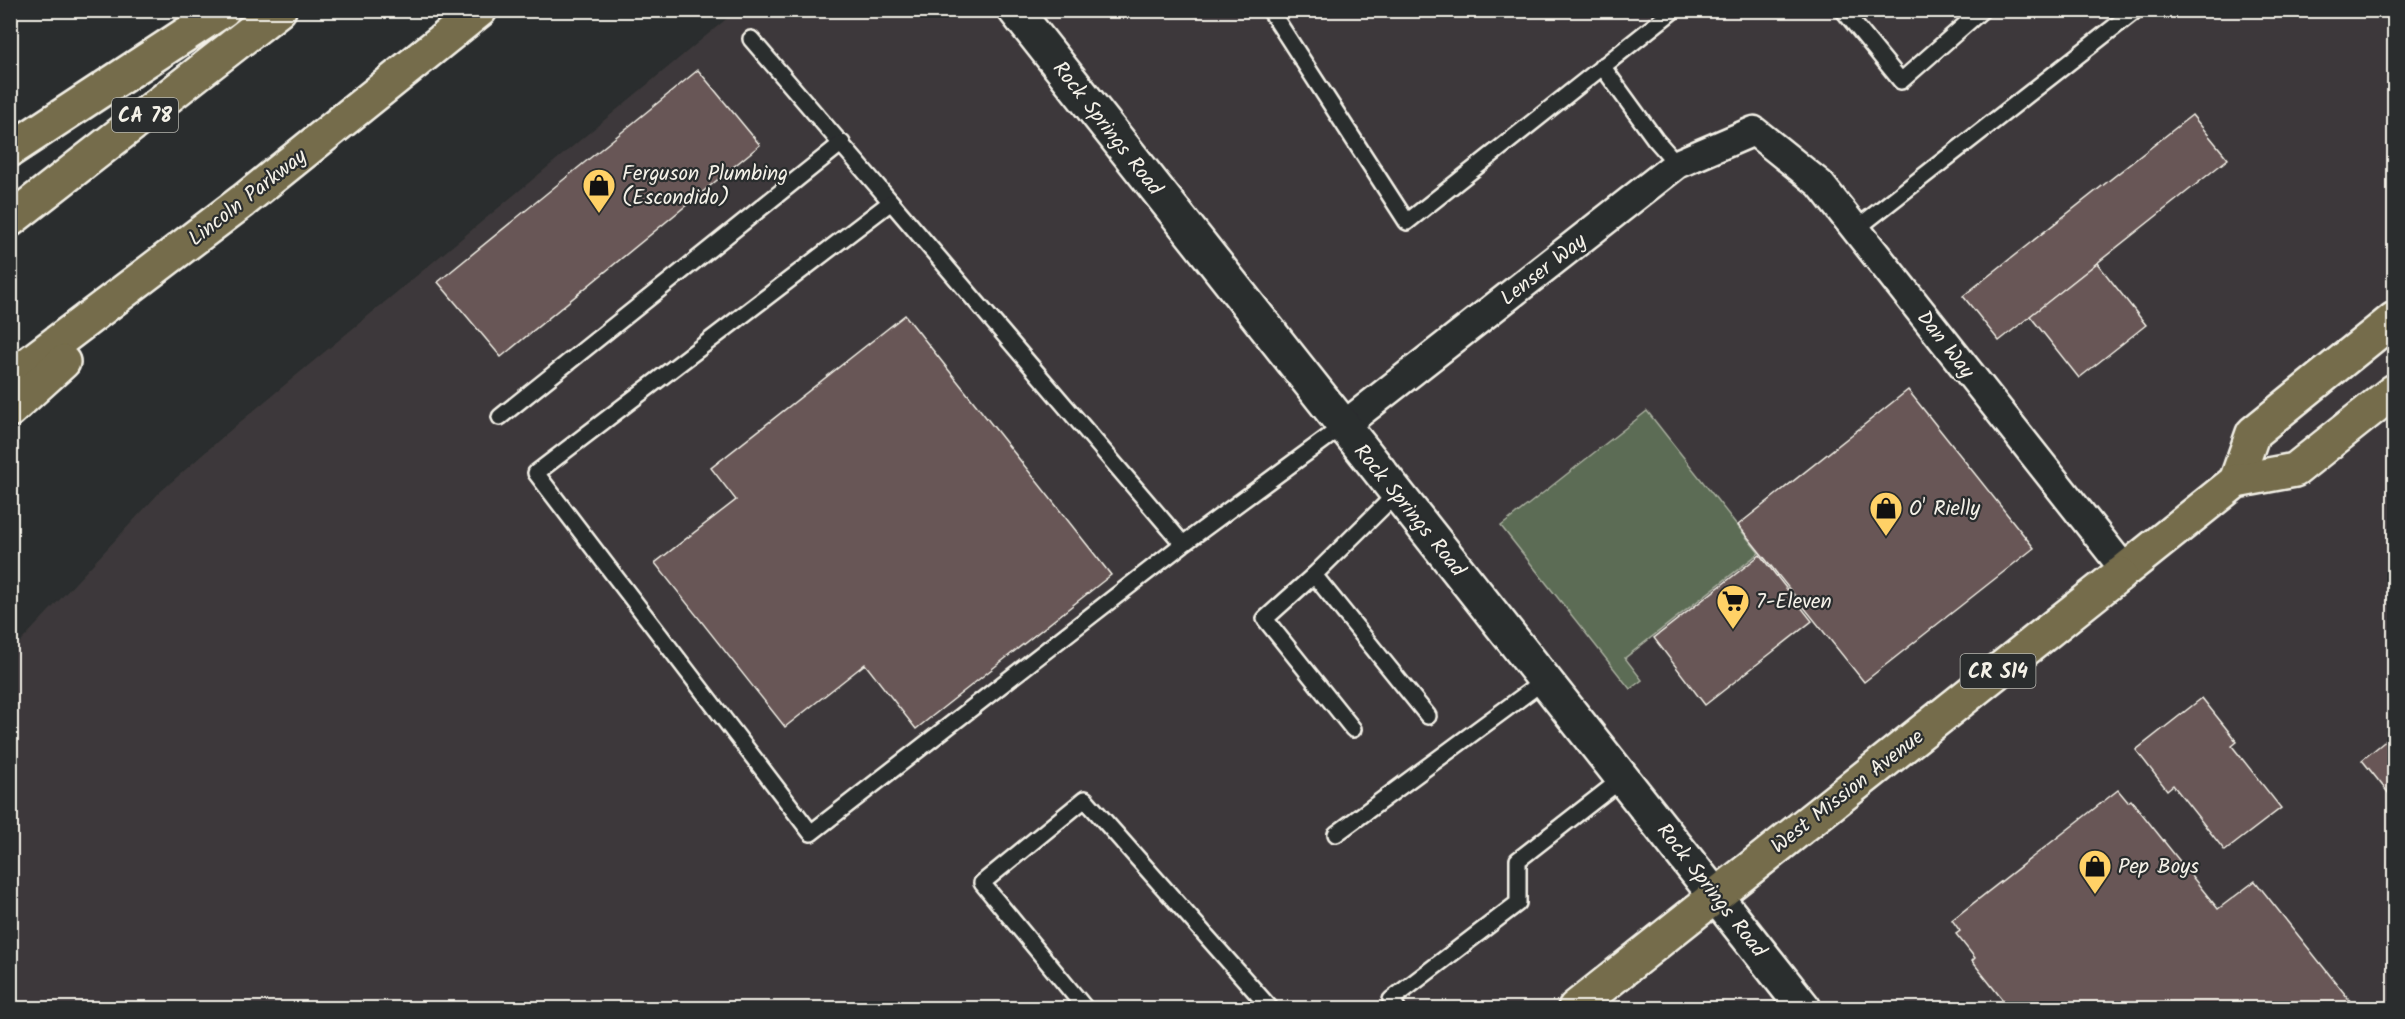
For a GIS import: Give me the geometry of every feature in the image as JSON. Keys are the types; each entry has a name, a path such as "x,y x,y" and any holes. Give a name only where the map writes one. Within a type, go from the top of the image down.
{"main road":[{"path":"10,150 223,10"},
{"name":"CA 78","path":"10,220 279,10"},
{"name":"Lincoln Parkway","path":"10,378 243,201 480,10"},
{"path":"10,410 243,201"},
{"path":"2236,481 2253,433 2394,319"},
{"name":"West Mission Avenue","path":"1575,1008 2236,481 2295,470 2394,391"}],"street":[{"name":"Rock Springs Road","path":"1015,10 1396,494 1717,894 1804,1008"},
{"name":"Lenser Way","path":"1343,426 1677,164 1754,131"},
{"name":"Dan Way","path":"1754,131 1820,184 2122,572"}],"lane":[{"path":"1270,10 1407,222 1674,10"},
{"path":"1844,10 1901,81 1982,10"},
{"path":"1856,230 2136,10"},
{"path":"751,39 1182,544"},
{"path":"1602,66 1655,139 1677,164"},
{"path":"500,417 842,143"},
{"path":"891,202 536,473 811,833 1182,544 1343,426"},
{"path":"1353,729 1265,619 1314,575 1396,494"},
{"path":"1314,575 1428,716"},
{"path":"1336,834 1545,680"},
{"path":"1397,1008 1391,1000 1518,903 1518,860 1623,778"},
{"path":"1085,1008 982,883 1084,799 1270,1008"}],"shaded area":[{"path":"736,11 2394,11 2394,1008 11,1008 10,653 160,492 234,427"}],"green space":[{"path":"1647,411 1759,553 1625,658 1642,680 1630,689 1501,526"}],"building":[{"name":"Ferguson Plumbing (Escondido)","path":"698,70 760,145 501,357 438,282"},
{"path":"2192,115 2228,159 1999,341 1963,296"},
{"path":"2097,263 2146,325 2079,378 2030,316"},
{"path":"905,315 1111,575 916,729 865,664 785,727 655,563 736,500 711,468"},
{"name":"O' Rielly","path":"1908,390 2034,548 1864,682 1738,525"},
{"name":"7-Eleven","path":"1760,555 1812,621 1705,705 1654,638"},
{"path":"2202,698 2237,742 2232,746 2281,808 2225,851 2173,785 2167,790 2136,750"},
{"path":"2394,734 2394,800 2362,760"},
{"name":"Pep Boys","path":"2118,790 2128,802 2131,800 2218,909 2255,881 2356,1008 2009,1008 1972,961 1975,958 1956,934 1960,931 1952,920"}],"place":[{"name":"Ferguson Plumbing (Escondido)","path":"599,214"},
{"name":"O' Rielly","path":"1886,537"},
{"name":"7-Eleven","path":"1733,630"},
{"name":"Pep Boys","path":"2095,895"}]}
